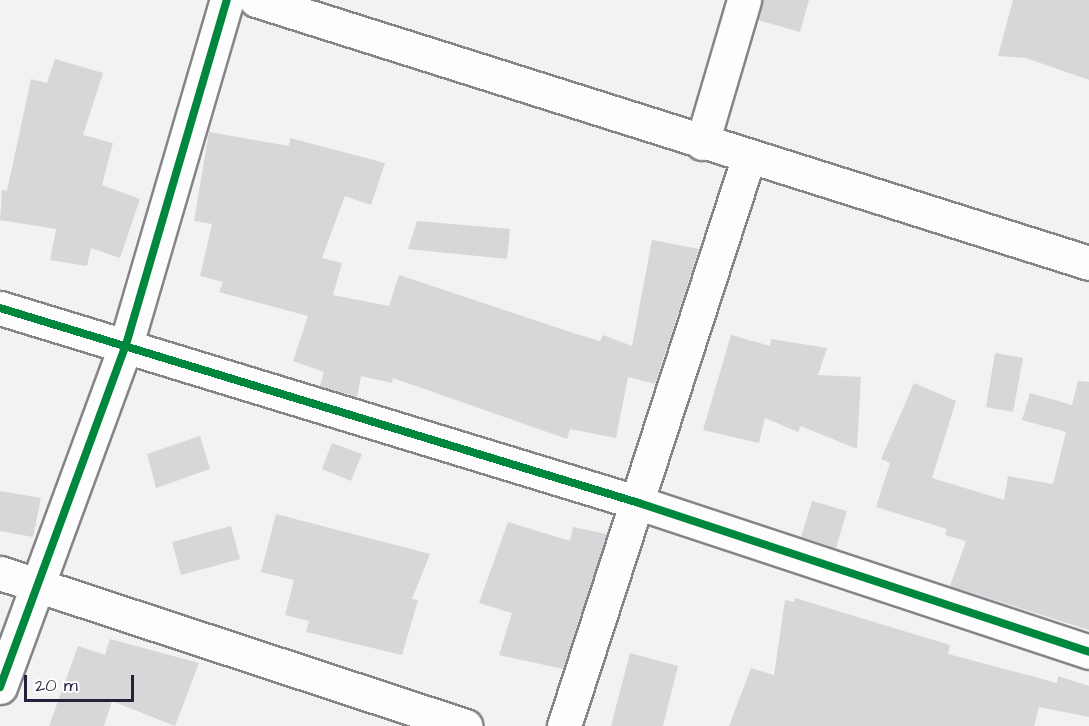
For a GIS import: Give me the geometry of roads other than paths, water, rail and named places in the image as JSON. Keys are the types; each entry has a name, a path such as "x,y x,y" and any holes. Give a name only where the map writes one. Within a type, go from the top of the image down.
{"street":[{"path":"0,687 125,348 227,0"},
{"path":"256,0 702,143 1089,263"},
{"path":"702,143 744,0"},
{"path":"564,726 639,503 749,156"},
{"path":"0,308 639,503 1089,652"},
{"path":"0,573 465,726"}]}
